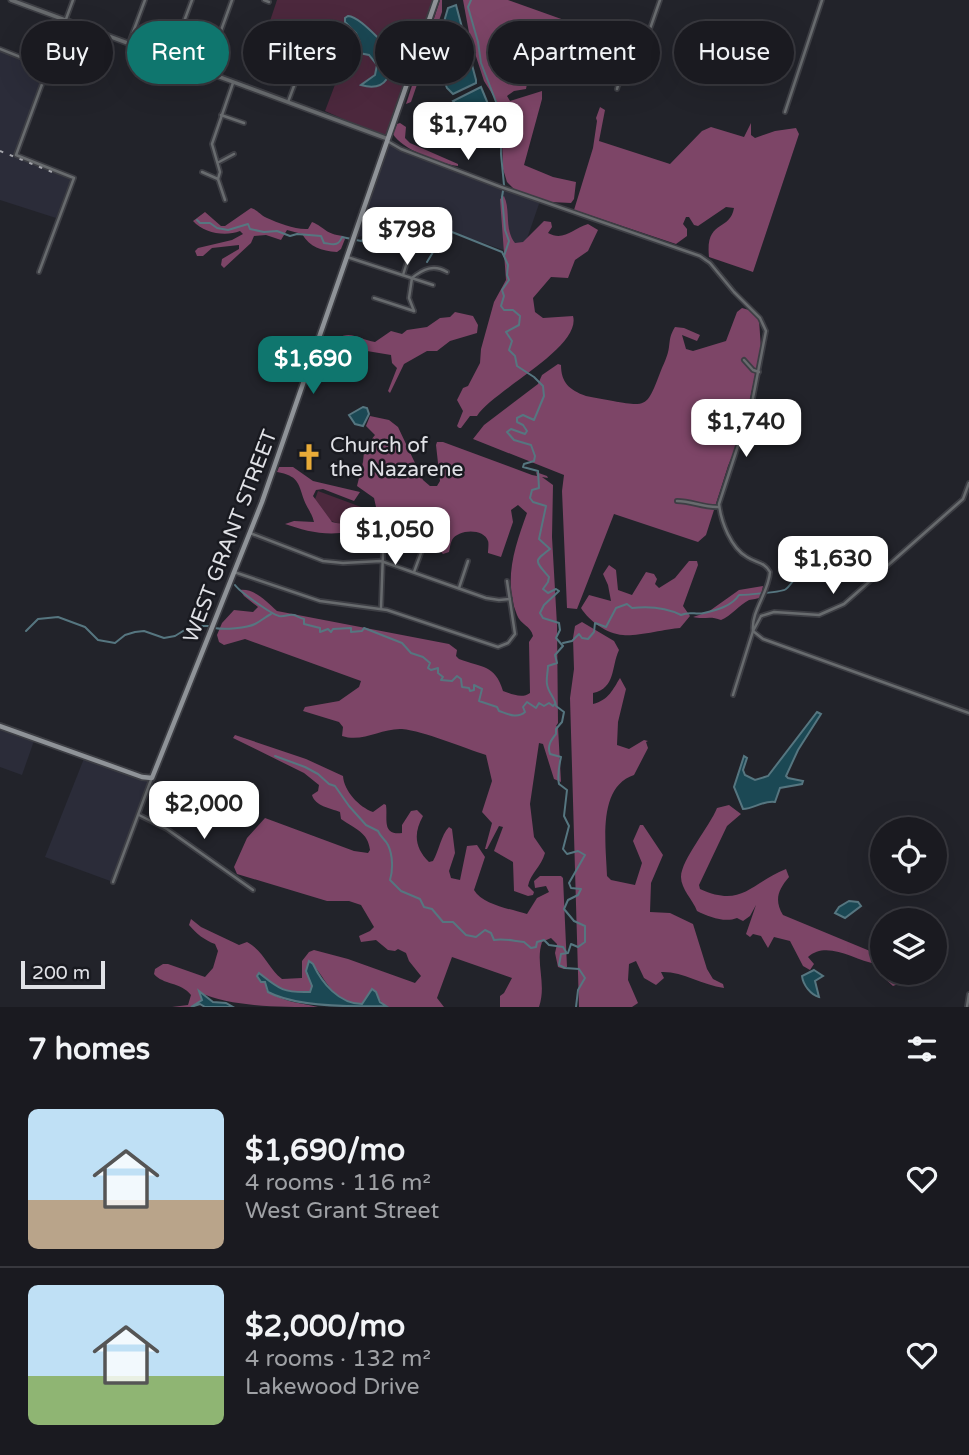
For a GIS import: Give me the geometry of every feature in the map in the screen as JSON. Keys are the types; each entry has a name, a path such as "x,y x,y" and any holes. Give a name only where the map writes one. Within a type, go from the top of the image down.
{"main road":[{"name":"WEST GRANT STREET","path":"152,778 250,533 436,0"},
{"path":"0,726 142,777 152,778"}],"street":[{"path":"11,0 127,43"},
{"path":"66,20 73,0"},
{"path":"137,21 145,0"},
{"path":"184,21 192,0"},
{"path":"224,21 232,0"},
{"path":"264,0 269,2"},
{"path":"617,89 620,82 632,75 636,69 660,0"},
{"path":"785,112 822,0"},
{"path":"0,49 21,57"},
{"path":"229,81 387,140 401,149 706,261 764,324 766,341 759,372 719,507 736,547 746,557 767,566 770,572 753,623 753,631"},
{"path":"225,200 212,144 233,82"},
{"path":"39,272 74,178 16,155 42,84"},
{"path":"288,103 295,84"},
{"path":"220,114 244,123"},
{"path":"218,163 234,155"},
{"path":"202,172 218,179"},
{"path":"347,257 433,285"},
{"path":"403,275 408,259"},
{"path":"412,278 429,268 439,267 447,272"},
{"path":"374,298 414,311 409,298 412,278"},
{"path":"744,360 753,370 759,372"},
{"path":"732,439 740,441"},
{"path":"733,695 753,631 761,616 774,612 819,615 844,604 963,499 969,483"},
{"path":"677,501 692,502 709,508 719,507"},
{"path":"380,527 383,562 381,608"},
{"path":"250,533 323,561 342,564 383,562 490,599 510,598"},
{"path":"414,572 424,545"},
{"path":"459,588 468,561"},
{"path":"234,572 325,603 381,608 500,647 512,640 515,634 507,581"},
{"path":"753,631 763,639 969,713"},
{"name":"WEST GRANT STREET","path":"113,881 152,778"},
{"path":"139,815 167,829 253,890"},
{"path":"967,1007 969,994"}],"shaded area":[{"path":"277,0 436,0 429,21 375,21 375,84 407,84 388,139 325,111 335,84 361,84 361,21 270,21"},
{"path":"440,0 442,0 439,21 433,21"},
{"path":"463,0 508,0 567,21 488,21 488,84 527,84 526,89 514,91 507,96 510,101 542,91 524,165 553,177 576,182 571,203 551,202 515,190 507,182 503,169 501,108 484,81 474,50 474,21 467,21"},
{"path":"0,49 21,57 21,84 42,84 14,154 72,176 56,218 0,200"},
{"path":"413,84 417,84 411,102 406,104"},
{"path":"600,107 605,110 599,141 670,164 702,131 711,127 744,137 751,123 751,135 755,138 796,128 799,134 753,272 709,257 709,245 714,231 728,220 734,208 726,207 698,226 686,217 683,224 687,229 687,236 676,244 574,210 593,148"},
{"path":"400,123 406,127 405,138 410,143 458,166 432,159 397,140 393,134"},
{"path":"387,141 540,201 521,256 420,221 354,238"},
{"path":"504,196 510,232 515,243 523,242 544,221 551,222 552,227 548,233 559,236 588,224 598,230 588,251 575,260 568,278 551,277 533,298 535,312 543,318 573,316 572,328 564,342 477,416 470,416 459,428 457,426 463,411 457,400 480,363 481,349 494,302 506,280 500,199"},
{"path":"251,208 267,218 293,227 308,229 312,222 345,239 337,252 321,249 312,245 302,234 287,230 281,240 266,235 254,236 251,243 224,268 221,265 222,259 239,249 239,245 212,248 203,256 197,256 195,251 198,248 232,240 243,234 240,231 215,233 193,221 205,212 221,226 225,226"},
{"path":"742,308 749,310 759,320 761,348 744,427 728,466 706,535 698,542 614,514 577,609 567,608 562,491 564,475 473,439 484,425 538,384 542,375 558,364 561,365 567,385 580,394 624,403 644,402 656,384 675,327 700,335 697,341 682,335 686,349 693,351 726,341 737,312"},
{"path":"455,312 473,316 478,325 477,333 450,341 437,351 427,351 404,364 390,393 388,391 397,368 392,363 391,355 361,350 347,354 336,346 338,338 343,336 352,335 375,342 391,331 402,334 407,330 427,327"},
{"path":"370,416 389,420 398,427 423,480 430,486 437,486 440,481 437,442 532,475 537,476 536,472 547,476 548,478 542,477 553,485 552,537 557,625 556,726 561,782 554,779 543,744 539,743 530,804 534,837 545,853 529,882 528,886 534,892 533,895 514,891 513,862 494,851 503,827 499,826 485,849 492,823 482,812 492,781 486,755 411,730 394,729 357,738 342,736 343,727 339,722 303,711 305,707 339,701 359,687 361,681 245,639 224,645 219,642 217,635 222,623 234,610 253,612 258,607 240,590 245,590 260,596 277,611 449,644 457,650 456,656 459,659 492,671 503,691 520,696 530,693 529,642 533,636 517,615 511,589 512,563 527,513 518,505 511,510 513,522 501,557 488,553 486,537 471,531 455,536 449,552 443,554 439,550 443,535 441,525 420,517 397,518 369,529 348,533 319,533 285,524 294,521 314,522 298,484 289,476 277,472 279,467 293,467 313,481 360,492 354,501 323,489 316,490 313,496 332,522 352,523 376,507 374,498 357,486 365,441 371,440 375,435 366,426"},
{"path":"318,491 388,517 386,527 358,531 310,513"},
{"path":"689,561 697,561 698,565 683,606 690,616 680,628 635,635 617,634 599,626 581,608 589,595 611,601 603,574 609,565 616,570 618,590 632,595 646,572 654,574 657,579 655,584 659,588 675,578"},
{"path":"763,586 761,597 749,600 721,620 693,617 708,612 739,590"},
{"path":"582,622 614,641 619,650 612,676 606,687 593,693 593,704 607,697 620,678 626,689 618,722 617,745 629,749 644,740 648,741 648,748 634,775 622,781 609,804 605,833 607,876 611,880 635,885 642,863 633,841 640,825 643,825 663,855 651,883 650,912 670,913 693,924 707,969 713,979 723,984 724,988 669,972 661,972 664,978 656,985 644,978 636,961 629,964 628,980 638,1003 632,1007 579,1007 570,698 574,669 573,638 575,626"},
{"path":"0,726 35,738 22,775 0,767"},
{"path":"235,735 306,759 343,776 349,793 363,806 373,812 386,805 387,825 391,832 402,833 402,825 411,811 417,810 423,816 417,835 418,846 429,862 433,861 449,827 452,829 455,853 449,871 451,878 460,880 467,846 477,845 485,857 474,890 491,903 527,914 537,898 549,892 546,886 535,888 534,881 540,876 561,876 567,967 558,967 555,953 557,944 551,938 542,942 542,990 539,1007 500,1007 500,996 512,978 452,957 437,998 444,1007 385,1007 372,989 362,1004 343,1000 309,961 306,971 312,986 310,992 282,989 259,973 257,976 261,982 265,982 267,991 273,995 318,1007 240,1003 199,992 202,1000 191,1007 172,1007 188,1005 191,995 182,988 158,978 154,974 155,969 168,964 205,977 213,968 218,951 215,944 207,941 189,925 191,919 201,927 239,945 247,942 282,979 302,978 302,961 314,950 415,983 421,976 406,953 398,949 388,950 376,940 361,942 359,936 374,927 361,905 349,901 327,901 237,874 234,867 247,838 265,818 354,851 368,853 370,850 364,835 341,819 340,812 316,802 312,795 318,791 319,785 304,773 233,738"},
{"path":"85,756 142,777 152,778 113,882 45,857"},
{"path":"729,805 741,814 727,826 699,885 700,889 726,896 736,895 786,869 789,877 782,886 778,900 783,915 870,951 870,962 824,950 808,957 814,964 810,970 803,966 790,941 774,937 768,948 761,936 753,934 750,937 746,934 756,905 750,916 743,921 737,918 717,919 697,911 683,886 682,870 717,808"}],"water":[{"path":"456,5 460,21 444,21 448,8"},
{"path":"353,17 358,21 345,21 345,18"},
{"path":"361,23 375,35 375,62 369,55 361,53"},
{"path":"375,75 375,84 381,84 370,87 361,85"},
{"path":"445,84 474,84 453,94"},
{"path":"481,87 488,104 484,110 462,111 453,101"},
{"path":"363,407 367,408 369,414 363,426 355,424 349,415"},
{"path":"817,712 821,714 798,750 786,776 803,781 802,784 780,788 775,802 743,809 734,787 744,756 747,758 743,770 745,775 755,780 768,776"},
{"path":"849,901 858,902 861,906 845,918 835,913 839,907"},
{"path":"309,961 326,985 339,996 362,1004 372,989 386,1006 342,1006 294,1001 268,992 265,982 261,982 257,976 259,973 287,991 310,992 312,986 306,971"},
{"path":"814,970 823,976 815,981 819,997 808,989 802,976"},
{"path":"199,991 213,1002 226,1003 233,1007 205,1007 200,1004 191,1007 202,1000"}],"waterway":[{"path":"471,0 468,7 481,63 501,120 504,185 502,197 505,230 509,241 504,256 509,280 502,290 504,296 501,306 504,310 513,310 520,316 519,325 506,332 512,341 509,350 515,356 517,366 543,386 544,396 534,420 523,415 517,418 517,422 527,431 525,434 511,429 507,432 514,440 531,445 535,456 534,461 524,464 523,467 538,471 539,488 532,490 530,498 533,502 546,506 539,539 550,549 538,561 549,577 543,589 548,593 556,589 559,591 544,605 540,613 543,618 559,623 560,630 556,638 563,646 555,655 557,663 548,666 547,680 556,706 564,712 549,748 550,754 561,757 559,784 567,790 564,816 569,826 563,849 567,854 578,851 585,855 569,883 571,888 581,889 578,895 568,900 564,909 574,921 585,926 585,942 578,947 571,944 568,953 561,954 559,965 579,969 585,978 578,990 576,1007"},
{"path":"197,220 228,230 248,224 250,229 264,232 277,231 290,236 321,236 324,243 333,244 337,244 342,237 361,241 412,222 438,226 442,233 446,233"},
{"path":"427,262 444,234 452,232 502,252 504,256"},
{"path":"563,643 572,641 579,634 588,639 594,632 595,623 606,627 616,608 627,604 632,608 657,608 681,615 701,613 724,607 739,595 784,590 794,580 813,581 820,573"},
{"path":"235,585 275,614 295,615 304,619 304,624 320,628 320,632 351,628 351,632 362,631 364,628 402,643 411,653 430,663 428,668 438,668 438,673 443,677 441,680 452,681 457,676 461,679 462,687 469,688 470,691 474,690 474,685 482,689 479,701 497,707 499,711 519,715 525,712 523,707 527,702 536,708 539,703 544,706 555,704"},
{"path":"215,628 247,627 271,614"},
{"path":"26,631 38,619 58,617 85,627 98,640 115,643 125,635 135,632 144,631 164,638 175,636 191,626 210,626"},
{"path":"275,756 305,767 335,786 366,825 378,831 387,843 392,858 390,880 401,891 420,899 424,907 432,909 443,922 453,922 466,935 476,937 485,930 491,933 494,940 524,942 531,948 544,940 549,945 563,947 566,952"}],"railway":[{"path":"0,151 52,172"}],"place":[{"name":"Church of the Nazarene","path":"309,457"}]}
